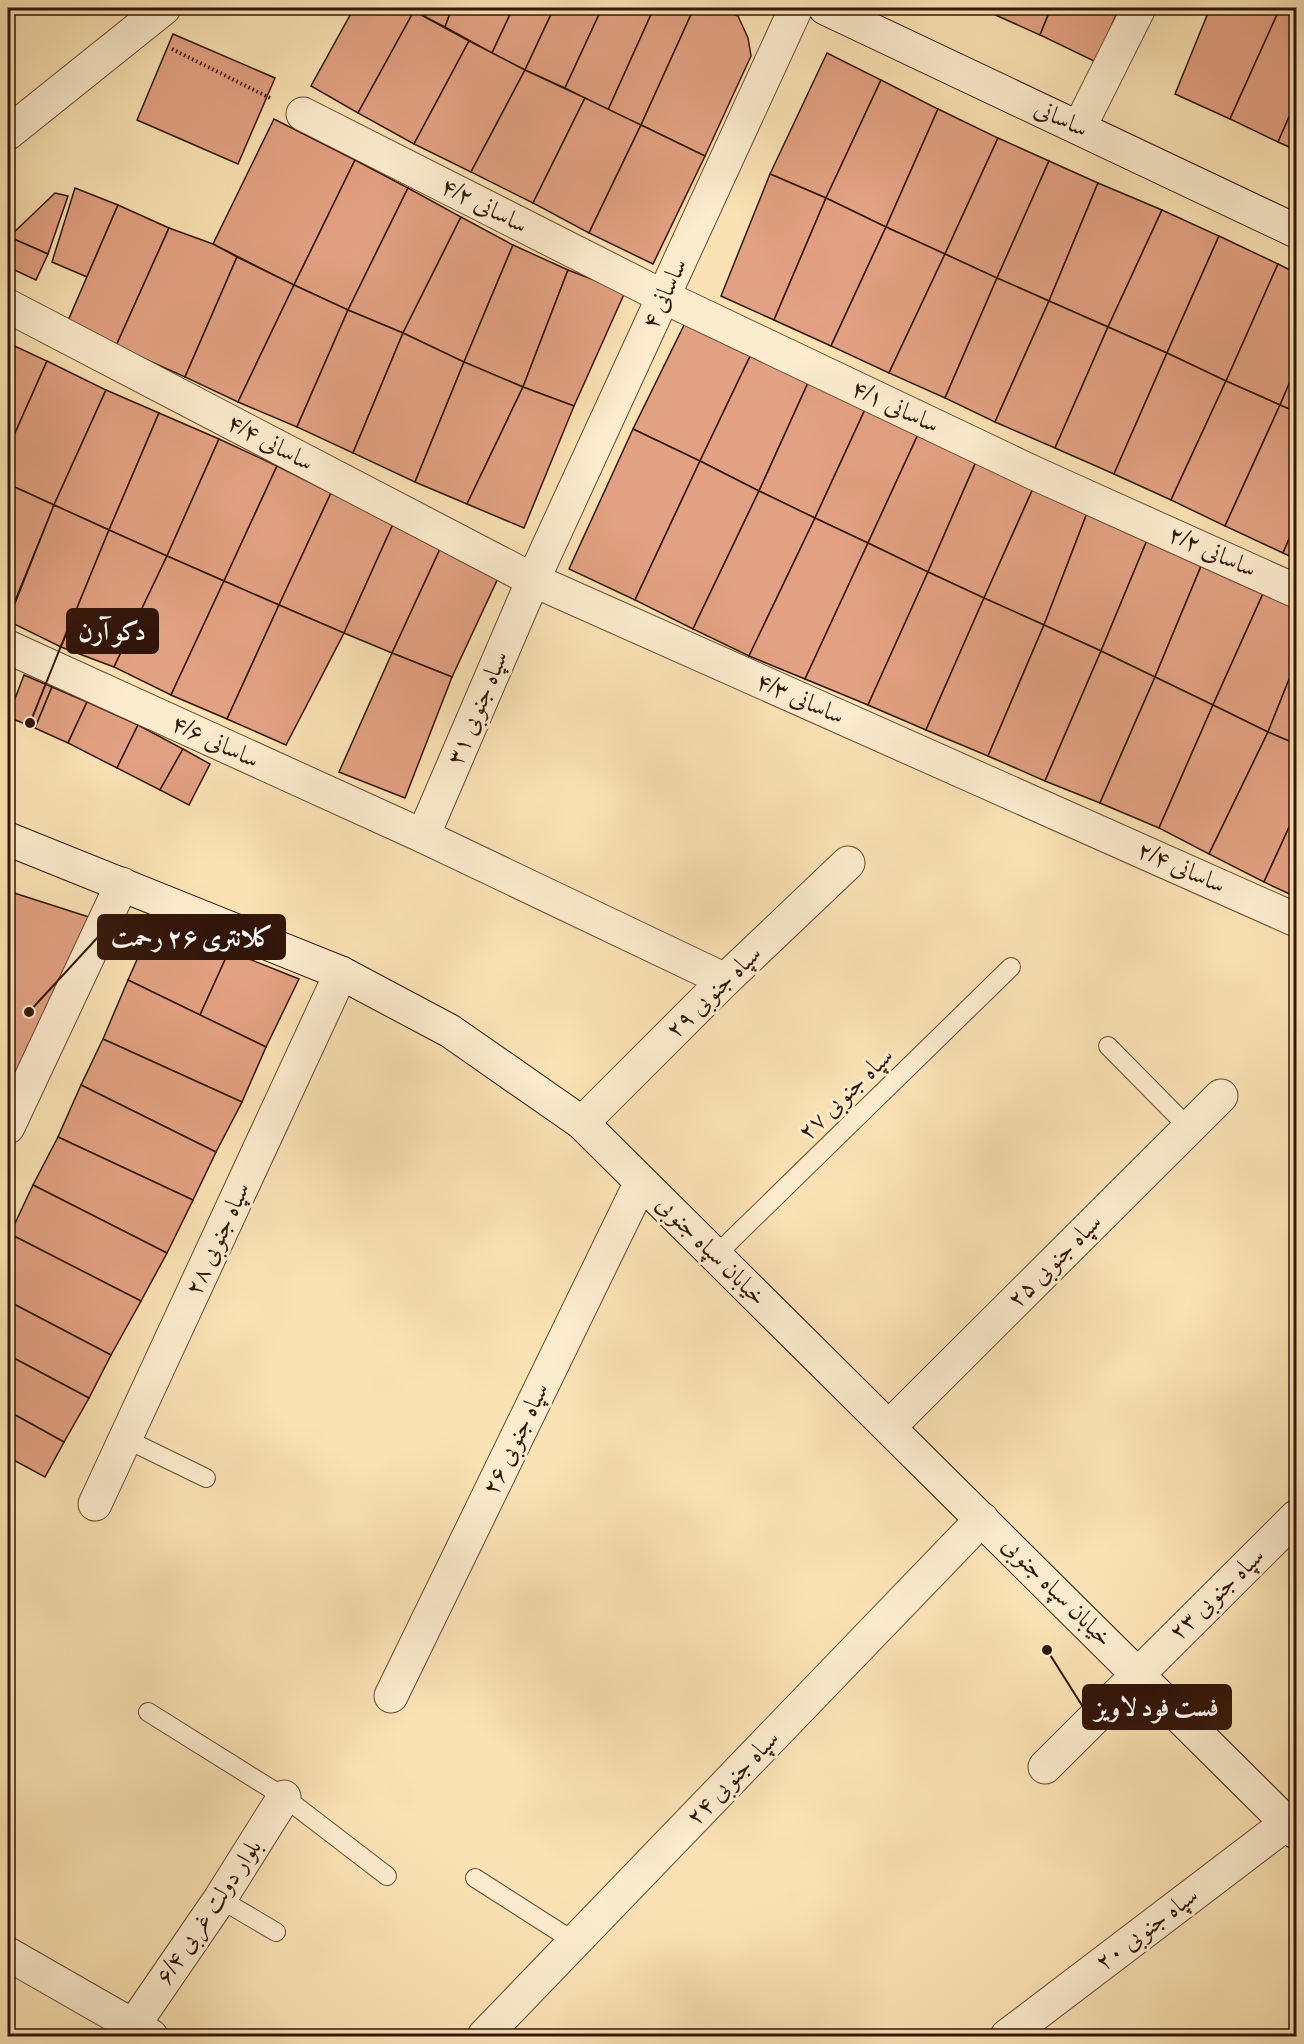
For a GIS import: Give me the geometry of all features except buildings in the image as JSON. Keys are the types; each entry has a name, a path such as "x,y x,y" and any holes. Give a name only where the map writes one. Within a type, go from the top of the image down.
{"street":[{"path":"8,133 164,8"},
{"name":"۴ ساسانی","path":"533,580 796,8"},
{"name":"ساسانی","path":"825,8 1296,231"},
{"path":"1079,128 1139,8"},
{"name":"۴/۲ ساسانی","path":"303,114 664,297"},
{"name":"۴/۱ ساسانی","path":"664,297 1127,514"},
{"name":"۴/۴ ساسانی","path":"8,306 533,580"},
{"name":"۲/۲ ساسانی","path":"1127,514 1296,591"},
{"name":"۴/۳ ساسانی","path":"533,580 1066,817"},
{"name":"۳۱ سپاه جنوبی","path":"423,836 533,580"},
{"name":"۴/۶ ساسانی","path":"8,647 423,836 724,980"},
{"name":"۲/۴ ساسانی","path":"1066,817 1296,920"},
{"name":"خیابان سپاه جنوبی","path":"8,839 341,973 450,1031 582,1123 1292,1828"},
{"name":"۲۹ سپاه جنوبی","path":"582,1123 724,980 848,863"},
{"path":"8,1127 122,884"},
{"name":"۲۸ سپاه جنوبی","path":"95,1504 341,973"},
{"name":"۲۵ سپاه جنوبی","path":"889,1427 1221,1096"},
{"name":"۲۶ سپاه جنوبی","path":"391,1696 641,1182"},
{"name":"۲۳ سپاه جنوبی","path":"1045,1767 1137,1672 1296,1516"},
{"name":"۲۴ سپاه جنوبی","path":"484,2037 982,1519"},
{"name":"بلوار دولت غربی ۶/۴","path":"142,2031 284,1797"},
{"name":"۲۰ سپاه جنوبی","path":"1006,2037 1292,1828"},
{"path":"8,1954 142,2031"}],"lane":[{"name":"۲۷ سپاه جنوبی","path":"716,1256 1011,968"},
{"path":"1108,1046 1189,1128"},
{"path":"126,1439 206,1478"},
{"path":"148,1712 284,1797 387,1876"},
{"path":"475,1878 575,1942"},
{"path":"220,1899 276,1932"}],"path":[{"path":"136,31 303,114"}],"place":[{"name":"دکو آرن","path":"30,723"},
{"name":"کلانتری ۲۶ رحمت","path":"29,1012"},
{"name":"فست فود لاویز","path":"1047,1650"}]}
